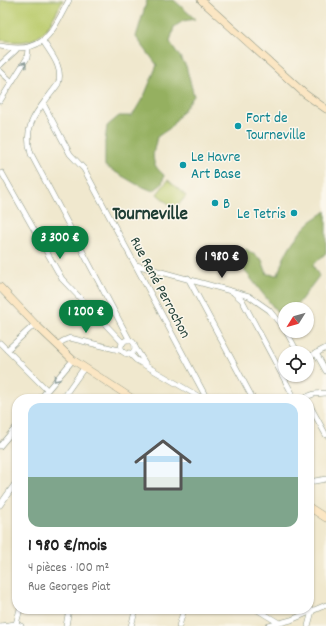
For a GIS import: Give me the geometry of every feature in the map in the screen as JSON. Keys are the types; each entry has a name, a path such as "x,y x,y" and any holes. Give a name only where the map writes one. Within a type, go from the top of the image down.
{"street":[{"path":"0,46 16,50 28,49 43,41 54,28 69,0"},
{"path":"201,0 299,89 326,109"},
{"path":"43,41 61,73 58,84 31,122 28,129 27,138 31,154 128,340 133,341 135,347 146,364"},
{"path":"0,101 27,58 28,49"},
{"path":"0,65 16,50"},
{"path":"0,71 12,82"},
{"name":"Rue René Perrochon","path":"44,105 70,154 84,169 204,394"},
{"path":"2,173 62,279 123,343 123,351"},
{"path":"136,265 188,278 249,296 261,304 278,322"},
{"path":"188,278 250,394"},
{"path":"0,286 35,324 73,360 125,394"},
{"path":"233,292 242,300 292,394"},
{"path":"7,350 35,324"},
{"path":"57,345 63,340 70,338 123,351 195,394"},
{"path":"123,343 128,340"},
{"path":"0,343 47,390"},
{"path":"129,354 134,351 135,347"},
{"path":"326,348 316,353 326,371"},
{"path":"44,394 73,360"},
{"path":"66,394 84,368"},
{"path":"314,394 326,393"},
{"path":"314,413 326,435"},
{"path":"0,446 12,432"},
{"path":"314,481 326,479"},
{"path":"0,505 12,489"},
{"path":"314,510 326,518"},
{"path":"314,610 326,605"},
{"path":"0,626 19,625 20,614"},
{"path":"66,626 69,614"},
{"path":"131,626 135,614"},
{"path":"179,626 183,614"},
{"path":"264,614 279,623"},
{"path":"269,626 304,614"},
{"path":"308,626 311,614"}],"green space":[{"path":"0,0 63,0 46,29 40,35 34,39 14,42 0,40"},
{"path":"147,0 174,0 195,19 183,21 174,27 170,42 186,66 194,96 170,128 157,137 153,158 159,171 164,175 162,184 153,191 136,184 105,166 107,126 119,116 132,116 145,94 157,65 136,37"},
{"path":"168,180 186,196 175,209 157,194"},
{"path":"326,211 326,253 313,265 319,276 299,302 278,302 278,313 245,271 239,257 246,249 262,260 267,274 278,275 289,248 310,222"}],"place":[{"name":"Fort de Tourneville","path":"238,126"},
{"name":"Le Havre Art Base","path":"183,165"},
{"name":"B","path":"215,203"},
{"name":"Le Tetris","path":"294,213"}],"district":[{"name":"Tourneville","path":"150,212"}]}
